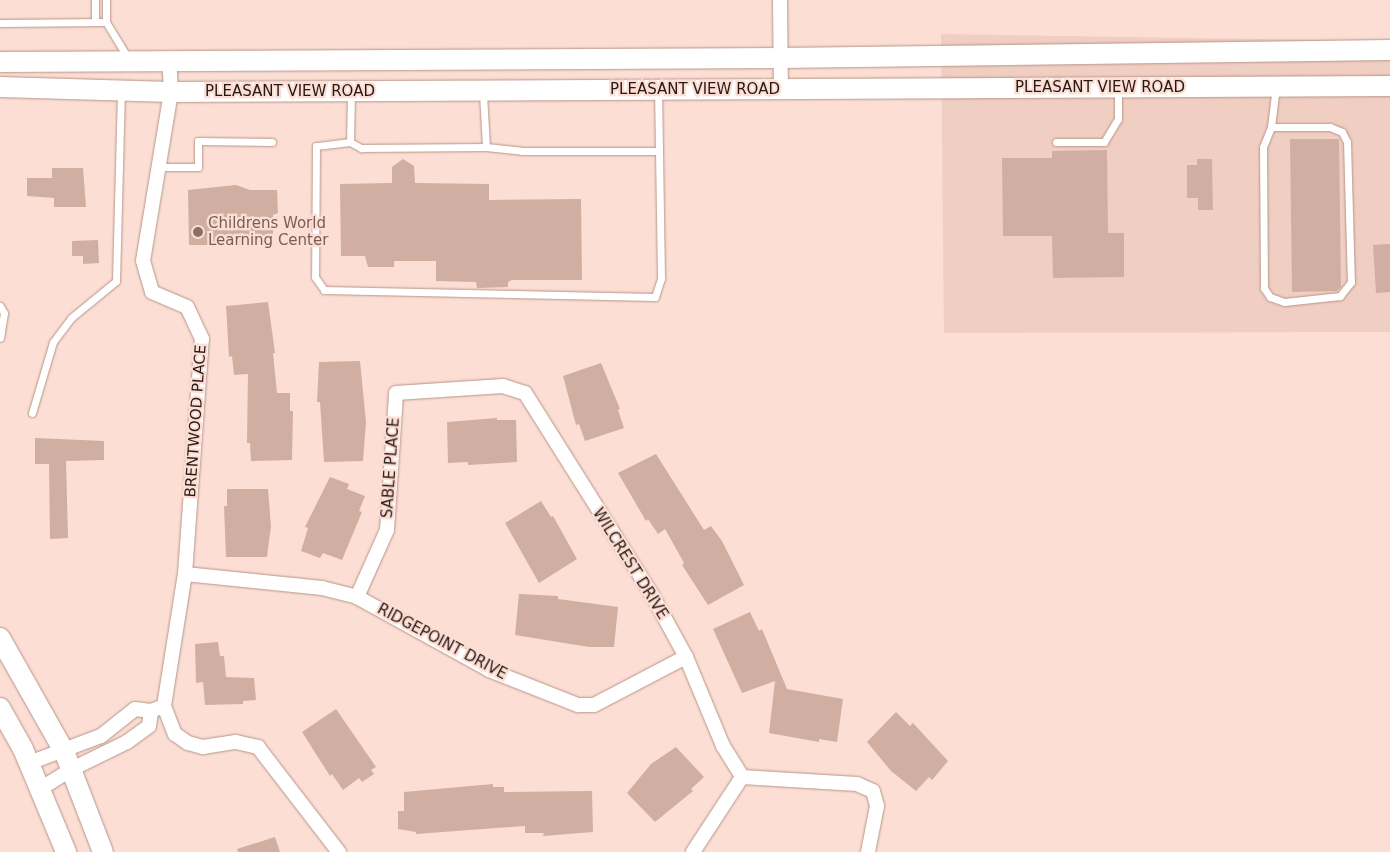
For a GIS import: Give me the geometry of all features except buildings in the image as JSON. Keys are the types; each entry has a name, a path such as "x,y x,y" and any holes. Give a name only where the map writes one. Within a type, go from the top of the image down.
{"main road":[{"path":"0,62 169,59 781,58 1390,50"},
{"path":"483,58 483,91"},
{"name":"PLEASANT VIEW ROAD","path":"0,87 171,92 351,92 1390,86"},
{"path":"0,638 67,761 103,852"},
{"path":"0,708 29,763 66,852"}],"street":[{"path":"780,0 781,90"},
{"name":"BRENTWOOD PLACE","path":"29,763 67,761 127,742 149,726 158,709 186,574 202,339 187,307 152,292 143,261 171,92 169,59"},
{"name":"WILCREST DRIVE","path":"396,393 503,386 525,393 624,549 686,657 723,746 742,777"},
{"name":"SABLE PLACE","path":"357,597 387,530 396,393"},
{"name":"RIDGEPOINT DRIVE","path":"186,574 322,588 357,597 489,670 578,705 594,705 686,657"},
{"path":"158,709 175,734 188,743 203,747 236,742 258,747 339,852"},
{"name":"BRENTWOOD PLACE","path":"40,789 67,761 135,710 158,709"},
{"path":"693,852 742,777 857,784 873,792 877,806 868,852"}],"lane":[{"path":"94,22 95,0"},
{"path":"106,0 106,22 129,60"},
{"path":"0,23 106,22"},
{"path":"1271,127 1330,127 1342,132 1347,142 1351,282 1340,296 1284,302 1270,297 1264,288 1263,147 1271,127 1276,87"},
{"path":"1056,142 1104,142 1118,119 1118,88"},
{"path":"658,90 659,152 661,278 655,297 324,290 315,277 316,146 350,142 361,148 486,147 522,151 659,152"},
{"path":"32,412 53,342 71,318 116,281 121,91"},
{"path":"483,91 486,147"},
{"path":"350,142 351,92"},
{"path":"158,167 198,167 198,141 272,142"},
{"path":"0,306 4,313 0,338"}],"shaded area":[{"path":"941,34 1390,41 1390,332 944,333"}],"place":[{"name":"Childrens World Learning Center","path":"198,232"}]}
